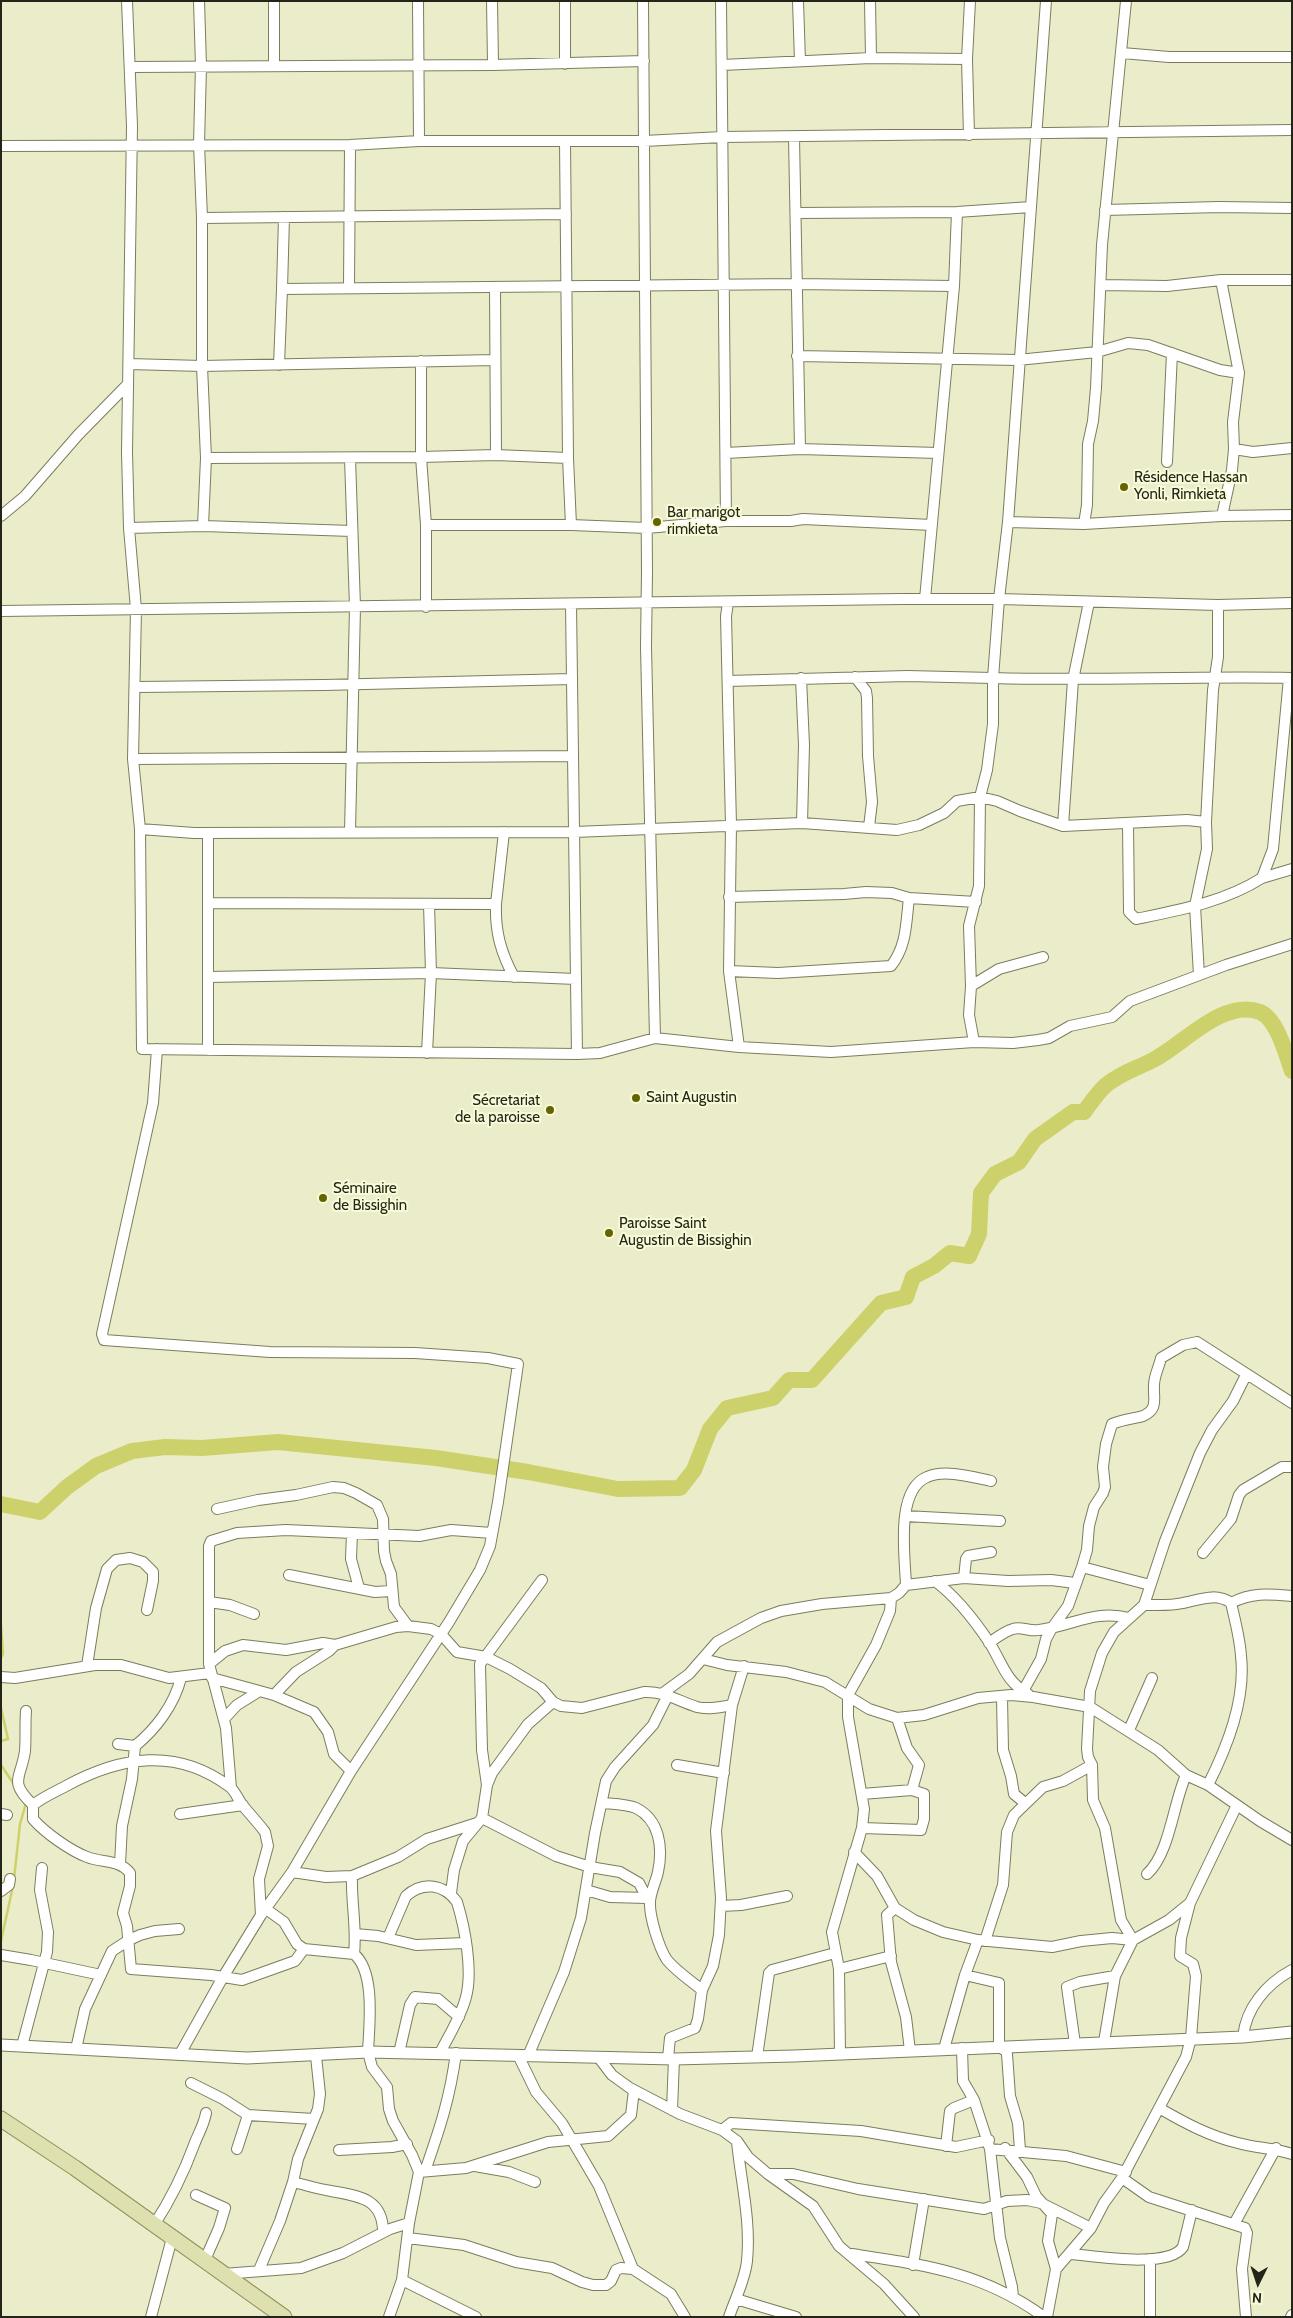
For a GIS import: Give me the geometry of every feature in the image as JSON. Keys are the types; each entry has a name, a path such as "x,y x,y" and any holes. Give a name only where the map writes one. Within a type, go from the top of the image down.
{"main road":[{"path":"1,2119 75,2168 204,2262 284,2317"}],"street":[{"path":"127,1 131,67 129,364 127,385 129,528 136,609 136,686 133,759 140,830 142,1049 577,1054 600,1053 656,1038 739,1047 838,1052 974,1042 1013,1042 1049,1038 1070,1026 1112,1017 1130,1001 1292,944"},
{"path":"199,1 202,66 199,144 202,218 202,366 206,458 203,526"},
{"path":"274,1 274,66"},
{"path":"418,1 419,141"},
{"path":"492,1 493,65"},
{"path":"565,1 565,64"},
{"path":"643,1 647,528 646,657 656,1038"},
{"path":"721,1 726,521"},
{"path":"798,1 800,61"},
{"path":"870,1 871,58"},
{"path":"970,1 967,59 970,135"},
{"path":"974,1042 969,1015 971,986 969,926 979,886 981,855 980,797 987,770 992,733 993,678 999,599 1008,522 1018,360 1046,1"},
{"path":"1084,524 1087,505 1088,444 1094,420 1096,352 1102,285 1102,245 1126,1"},
{"path":"1122,53 1169,57 1292,57"},
{"path":"722,65 871,58 967,59"},
{"path":"131,67 417,66 644,61"},
{"path":"1,146 350,145 419,141 644,141 722,137 794,138 1292,130"},
{"path":"794,138 796,356 800,449"},
{"path":"565,141 568,458 571,525"},
{"path":"349,287 350,145"},
{"path":"796,213 957,212 1031,207"},
{"path":"1105,210 1219,207 1292,208"},
{"path":"925,600 954,286 957,212"},
{"path":"202,218 566,214"},
{"path":"280,365 284,217"},
{"path":"1102,285 1167,286 1221,280 1292,280"},
{"path":"1221,280 1239,372 1233,422 1234,449 1222,516"},
{"path":"282,289 796,284 954,286"},
{"path":"495,287 496,455"},
{"path":"796,356 1018,360 1096,352 1128,343 1148,345 1220,370 1239,372"},
{"path":"1167,462 1172,353"},
{"path":"129,364 202,366 494,360"},
{"path":"421,361 422,457 426,525 426,607"},
{"path":"1,516 25,496 78,435 127,385"},
{"path":"1234,449 1253,452 1292,448"},
{"path":"726,453 800,449 938,453"},
{"path":"206,458 496,455 568,458"},
{"path":"350,458 356,607 350,832"},
{"path":"1008,522 1084,524 1222,516 1292,515"},
{"path":"426,525 571,525 647,528 726,521 791,521 811,519 840,522 932,525"},
{"path":"129,528 203,526 352,530"},
{"path":"1,611 999,599 1218,605 1292,603"},
{"path":"1064,826 1073,680 1089,602"},
{"path":"728,603 726,616 731,825 729,971 739,1047"},
{"path":"571,605 577,1054"},
{"path":"1199,976 1195,906 1207,849 1206,822 1214,677 1218,657 1218,605"},
{"path":"855,677 866,691 867,698 868,756 872,802 869,827"},
{"path":"728,681 855,677 1073,680 1135,677 1290,678 1273,849 1262,878"},
{"path":"801,678 804,745 802,823"},
{"path":"136,686 354,685 572,679"},
{"path":"133,759 573,756"},
{"path":"140,830 208,833 574,832 802,823 897,830 919,825 944,813 957,801 980,797 997,801 1064,826 1186,820 1206,822"},
{"path":"1128,824 1128,897 1131,916 1136,918 1195,906 1226,896 1262,878 1292,869"},
{"path":"504,832 496,917 502,955 514,977"},
{"path":"208,833 208,1050"},
{"path":"729,897 866,892 892,893 909,898 976,902"},
{"path":"729,971 778,973 891,966 898,957 905,937 909,898"},
{"path":"208,903 496,904"},
{"path":"427,1053 431,973 429,904"},
{"path":"971,986 998,969 1043,956"},
{"path":"208,977 431,973 576,979"},
{"path":"157,1049 153,1103 102,1334 104,1340 270,1352 415,1353 488,1358 518,1364 492,1533 480,1570 441,1634 351,1771 292,1872 223,1977 180,2054"},
{"path":"1023,1691 1042,1659 1046,1639 1068,1606 1082,1568 1094,1507 1105,1486 1103,1467 1106,1444 1112,1424 1122,1419 1145,1415 1155,1406 1154,1386 1161,1358 1183,1345 1196,1342 1292,1403"},
{"path":"1133,1940 1121,1920 1105,1828 1093,1800 1092,1765 1087,1749 1095,1673 1105,1647 1114,1632 1144,1605 1165,1541 1200,1453 1212,1430 1233,1401 1246,1375"},
{"path":"1203,1553 1231,1518 1239,1495 1243,1490 1282,1467 1292,1466"},
{"path":"633,2270 599,2186 557,2116 536,2092 523,2056 564,1972 581,1918 595,1833 610,1774 653,1726 665,1694 689,1674 717,1642 761,1618 781,1611 849,1601 892,1598 899,1594 906,1584 905,1516 915,1486 928,1476 944,1474 991,1481"},
{"path":"217,1509 333,1487 344,1488 377,1506 383,1519 386,1561 391,1574 391,1591 394,1607 408,1626"},
{"path":"905,1516 1000,1521"},
{"path":"231,1788 229,1744 210,1672 209,1546 214,1539 231,1534 304,1529 426,1536 451,1530 492,1533"},
{"path":"352,1533 351,1560 359,1588"},
{"path":"964,1578 968,1556 991,1552"},
{"path":"87,1666 96,1608 107,1569 116,1560 122,1558 137,1559 153,1572 147,1610"},
{"path":"1082,1568 1150,1585"},
{"path":"289,1574 375,1592 391,1591"},
{"path":"906,1584 964,1578 1008,1581 1050,1580 1075,1583"},
{"path":"487,1785 482,1750 479,1669 542,1580"},
{"path":"935,1581 945,1588 989,1643 1003,1672 1023,1691 1033,1697"},
{"path":"1232,1603 1244,1596 1256,1594 1292,1596"},
{"path":"1144,1605 1184,1603 1205,1597 1227,1600 1232,1603 1241,1654 1239,1704 1221,1758 1208,1785"},
{"path":"840,2054 839,1970 832,1930 862,1828 864,1809 848,1717 848,1695 876,1645 890,1611 892,1598"},
{"path":"209,1602 230,1605 254,1614"},
{"path":"989,1643 1012,1629 1022,1628 1031,1631 1052,1628 1096,1615 1108,1614 1129,1618"},
{"path":"210,1672 225,1651 243,1645 286,1650 323,1643 335,1645 396,1627 420,1626 441,1634 457,1652 486,1657 531,1681 541,1688 553,1702 561,1706 582,1708 644,1692 665,1694 699,1707 732,1705"},
{"path":"274,1695 296,1672 329,1651 335,1645"},
{"path":"703,1659 721,1664 786,1672 825,1682 869,1709 897,1718 924,1715 978,1698 1011,1695 1090,1707 1158,1750 1186,1775 1208,1785 1292,1840"},
{"path":"1,1677 15,1678 87,1666 121,1666 151,1675 181,1678 210,1672 258,1692 274,1695 314,1712 328,1732 334,1754 351,1771"},
{"path":"672,2110 670,2038 695,2028 702,1990 713,1966 719,1935 721,1906 716,1840 724,1773 724,1757 732,1705 744,1666"},
{"path":"120,1864 122,1826 130,1793 134,1746 154,1728 171,1704 181,1678"},
{"path":"1129,1730 1152,1678"},
{"path":"224,1720 237,1705 258,1692"},
{"path":"1002,1697 1003,1750 1014,1794 1025,1803"},
{"path":"451,1893 454,1870 463,1841 480,1820 487,1785 499,1761 524,1729 553,1702"},
{"path":"26,1711 24,1752 17,1782 24,1796 34,1805"},
{"path":"897,1718 907,1748 919,1765 912,1790"},
{"path":"118,1744 134,1746"},
{"path":"34,1805 82,1777 114,1764 133,1760 155,1759 186,1765 231,1788 265,1832 269,1840 259,1879 264,1912"},
{"path":"677,1765 724,1773"},
{"path":"944,2049 965,1975 1003,1886 1008,1826 1014,1815 1025,1803 1043,1788 1063,1781 1092,1765"},
{"path":"1147,1874 1160,1856 1176,1799 1186,1775"},
{"path":"862,1794 904,1793 912,1790 924,1794 924,1818 921,1830 862,1828"},
{"path":"602,1802 634,1807 646,1815 656,1826 660,1850 659,1869 648,1900"},
{"path":"34,1805 33,1819 49,1834 88,1858 120,1864 130,1873 130,1886 123,1913 128,1926 130,1966 133,1970 223,1977 235,1981 250,1978 295,1961 304,1949"},
{"path":"180,1814 243,1805"},
{"path":"1056,2269 1091,2228 1104,2204 1124,2175 1186,2057 1191,2038 1196,1976 1192,1964 1180,1956 1181,1938 1190,1903 1237,1805"},
{"path":"292,1872 326,1877 352,1876 398,1857 427,1839 480,1820 556,1856 590,1867 613,1870 631,1877 639,1883 648,1900 664,1955 702,1990"},
{"path":"854,1852 877,1876 895,1908 914,1920 943,1932 981,1940 1052,1947 1105,1939 1133,1940 1147,1934 1190,1903"},
{"path":"22,2046 45,1963 48,1932 41,1900 42,1868"},
{"path":"352,1876 351,1906 355,1934 354,1954 362,1965 368,1982 368,2052 372,2067 387,2087 391,2116 422,2171"},
{"path":"1,1891 9,1885 10,1879"},
{"path":"388,1938 406,1896 412,1890 433,1886 451,1893 457,1902 465,1943 469,1986 459,2017 440,2053"},
{"path":"586,1890 610,1897 648,1900"},
{"path":"721,1906 741,1905 787,1896"},
{"path":"895,1908 887,1915 891,1956 906,2017 910,2051"},
{"path":"264,1912 284,1922 297,1944 304,1949 354,1954"},
{"path":"76,2049 85,2009 112,1951 129,1940 155,1930 179,1929"},
{"path":"355,1934 388,1938 416,1945 465,1943"},
{"path":"1104,2042 1115,1976 1133,1940"},
{"path":"757,2057 772,1970 835,1953"},
{"path":"1,1955 101,1976"},
{"path":"839,1970 891,1956"},
{"path":"1243,2037 1246,2018 1264,1991 1277,1978 1292,1970"},
{"path":"965,1975 999,1983 999,2047"},
{"path":"1075,2044 1067,1987 1080,1982 1115,1976"},
{"path":"399,2053 410,2004 415,1997 438,1999 459,2017"},
{"path":"1,2045 247,2058 368,2052 671,2059 1243,2037 1292,2032"},
{"path":"999,2047 1006,2051 1007,2054 1010,2096 1018,2123 1020,2150"},
{"path":"962,2048 962,2081 974,2100 990,2144 1000,2238 1012,2287 1012,2297"},
{"path":"389,2317 402,2280 409,2223 422,2171 441,2130 449,2102 456,2053"},
{"path":"260,2270 293,2182 298,2159 314,2119 320,2094 316,2056"},
{"path":"600,2058 612,2075 634,2090 692,2120 722,2130 737,2141 748,2157 768,2174 813,2206 833,2239 884,2284 914,2317"},
{"path":"191,2084 223,2099 248,2115 314,2119"},
{"path":"422,2171 454,2170 474,2166 526,2148 570,2139 601,2137 613,2132 631,2115 634,2090"},
{"path":"946,2146 950,2111 974,2100"},
{"path":"1159,2108 1196,2129 1215,2136 1250,2146 1276,2148 1292,2154"},
{"path":"154,2225 181,2180 198,2135 204,2125 206,2113"},
{"path":"237,2149 248,2115"},
{"path":"722,2130 728,2124 734,2122 861,2131 956,2147 990,2144 1005,2148 1066,2156 1124,2175 1149,2197 1244,2228 1247,2233 1242,2269 1246,2317"},
{"path":"729,2317 747,2262 746,2200 741,2185 737,2141"},
{"path":"339,2150 392,2147 407,2144"},
{"path":"851,2254 913,2264 971,2277 1012,2297 1045,2317 1056,2269 1048,2241 1052,2216 1027,2177 1005,2148"},
{"path":"1234,2224 1276,2148"},
{"path":"474,2166 509,2172 535,2182"},
{"path":"768,2174 793,2174 858,2189 969,2208 984,2209 1007,2201 1018,2200 1042,2203 1091,2228"},
{"path":"293,2182 363,2198 378,2210 382,2218 383,2232"},
{"path":"196,2195 224,2208 219,2228 204,2262"},
{"path":"913,2264 924,2199"},
{"path":"1070,2254 1150,2259 1170,2256 1180,2252 1183,2247 1192,2210"},
{"path":"223,2274 302,2268 343,2253 383,2232 409,2223"},
{"path":"151,2317 172,2238"},
{"path":"408,2238 464,2245 516,2262 552,2268 593,2285 606,2285 611,2281 616,2270 621,2268 633,2270 671,2294 685,2317"},
{"path":"1150,2259 1150,2317"},
{"path":"402,2280 476,2317"},
{"path":"736,2299 796,2317"}],"waterway":[{"path":"1,1504 40,1512 67,1487 96,1466 132,1451 165,1447 202,1448 278,1442 436,1458 528,1472 618,1489 680,1488 694,1470 710,1429 727,1408 773,1398 789,1380 812,1380 881,1303 906,1297 913,1277 934,1266 950,1253 969,1256 979,1234 981,1193 995,1174 1019,1162 1035,1139 1073,1112 1084,1112 1100,1091 1112,1080 1165,1053 1218,1017 1232,1011 1246,1009 1260,1012 1271,1022 1280,1038 1292,1071"},
{"path":"1,1625 3,1654 1,1658"},
{"path":"1,1708 8,1739 1,1741"},
{"path":"1,1765 15,1786"},
{"path":"14,1879 20,1824 26,1803"},
{"path":"1,1941 13,1886"}],"place":[{"name":"Résidence Hassan Yonli, Rimkieta","path":"1124,487"},
{"name":"Bar marigot rimkieta","path":"657,522"},
{"name":"Saint Augustin","path":"636,1098"},
{"name":"Sécretariat de la paroisse","path":"550,1110"},
{"name":"Séminaire de Bissighin","path":"323,1198"},
{"name":"Paroisse Saint Augustin de Bissighin","path":"609,1233"}]}
